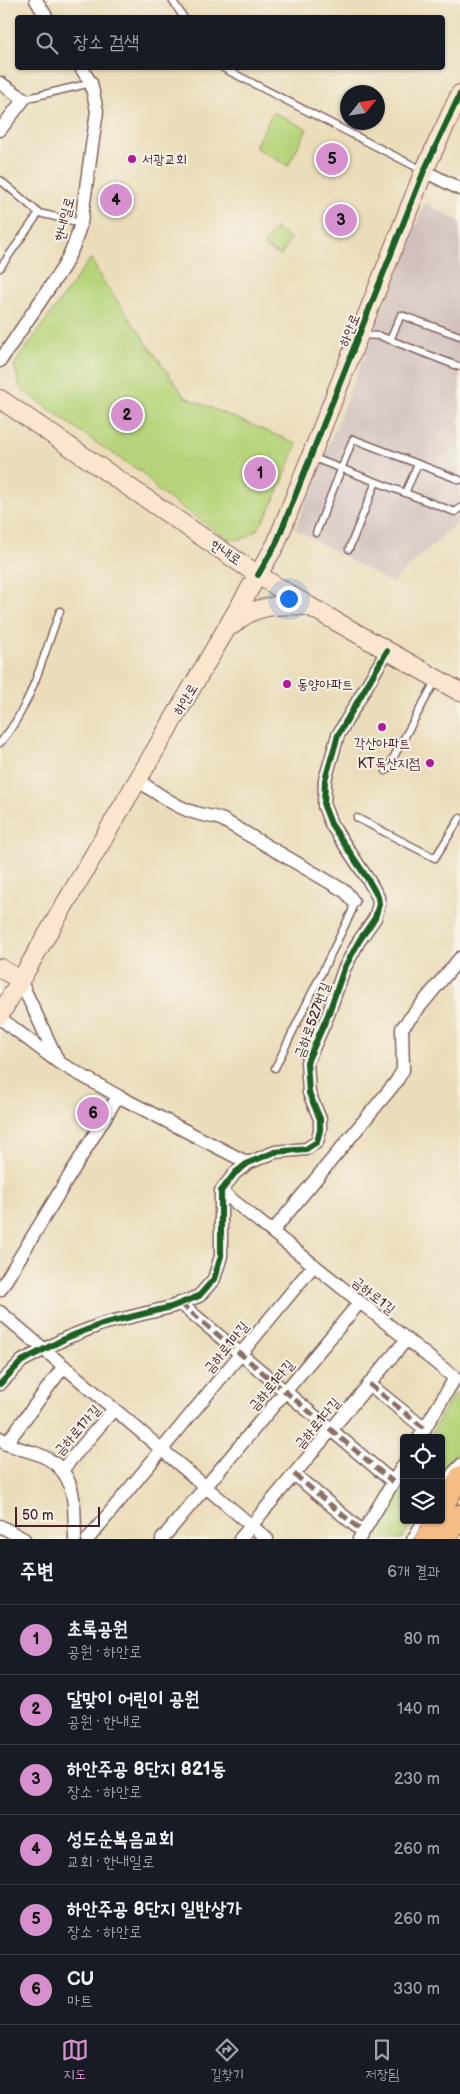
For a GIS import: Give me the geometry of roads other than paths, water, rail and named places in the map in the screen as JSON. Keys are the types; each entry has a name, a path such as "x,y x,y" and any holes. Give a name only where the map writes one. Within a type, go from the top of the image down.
{"highway":[{"path":"443,1539 460,1516"},
{"path":"457,1539 460,1535"}],"main road":[{"name":"하안로","path":"0,1016 276,544 424,171 460,94"},
{"name":"한내로","path":"0,399 258,575 460,692"},
{"path":"223,637 242,615 253,611 284,605 309,606"},
{"path":"0,968 20,980"},
{"path":"445,1504 460,1476"},
{"path":"425,1539 434,1524"}],"street":[{"path":"36,0 45,15"},
{"name":"한내일로","path":"0,361 64,266 74,245 80,224 97,112 91,83 82,70"},
{"path":"0,83 24,99 0,130"},
{"path":"424,171 460,189"},
{"name":"금하로527번길","path":"221,1191 235,1173 248,1163 275,1152 306,1149 317,1142 320,1119 309,1093 307,1062 328,1015 344,969 359,941 375,918 379,904 378,896 369,881 331,824 324,806 325,780 338,735 387,651"},
{"path":"137,780 178,806 196,813 212,815 223,820 346,892 353,902"},
{"path":"272,1232 396,1082 403,1070 402,1028 460,958"},
{"path":"20,980 58,1062"},
{"path":"0,1016 58,1062 118,1096 248,1163"},
{"path":"0,1290 118,1096"},
{"path":"0,1384 22,1361 44,1349 102,1324 180,1303 198,1296 214,1279 221,1256 221,1191"},
{"name":"금하로1길","path":"221,1191 457,1380 422,1433"},
{"name":"금하로1마길","path":"88,1539 314,1265"},
{"name":"금하로1라길","path":"162,1539 360,1302"},
{"path":"180,1303 392,1482"},
{"path":"0,1312 267,1539"},
{"name":"금하로1다길","path":"240,1539 406,1340"},
{"name":"금하로1가길","path":"64,1366 3,1441 49,1458 62,1470 71,1486 75,1505 75,1539"},
{"path":"369,1384 422,1433"},
{"name":"금하로1가길","path":"62,1470 114,1409"},
{"path":"294,1474 361,1536 400,1470"},
{"path":"0,1526 24,1539"}],"lane":[{"path":"172,0 182,15"},
{"path":"227,70 424,171"},
{"path":"24,99 91,83"},
{"path":"0,180 39,212 80,224"},
{"path":"0,268 39,212"},
{"path":"390,340 401,315 460,336"},
{"path":"360,335 380,336 460,367"},
{"path":"316,533 353,438 460,480"},
{"path":"310,456 455,512 460,508"},
{"path":"405,493 418,464"},
{"path":"349,549 376,482"},
{"path":"0,743 25,703 44,660 60,611"},
{"path":"386,771 437,679"},
{"path":"357,818 435,858 457,828 460,818"},
{"path":"275,1068 352,911 353,902"},
{"path":"445,1481 460,1462"},
{"path":"410,1539 419,1524"}],"place":[{"name":"서광교회","path":"132,159"},
{"name":"하안주공 8단지 일반상가","path":"332,159"},
{"name":"성도순복음교회","path":"116,200"},
{"name":"하안주공 8단지 821동","path":"341,220"},
{"name":"달맞이 어린이 공원","path":"127,415"},
{"name":"초록공원","path":"260,473"},
{"name":"동양아파트","path":"287,684"},
{"name":"각산아파트","path":"382,727"},
{"name":"KT독산지점","path":"430,763"},
{"name":"CU","path":"93,1113"}]}
